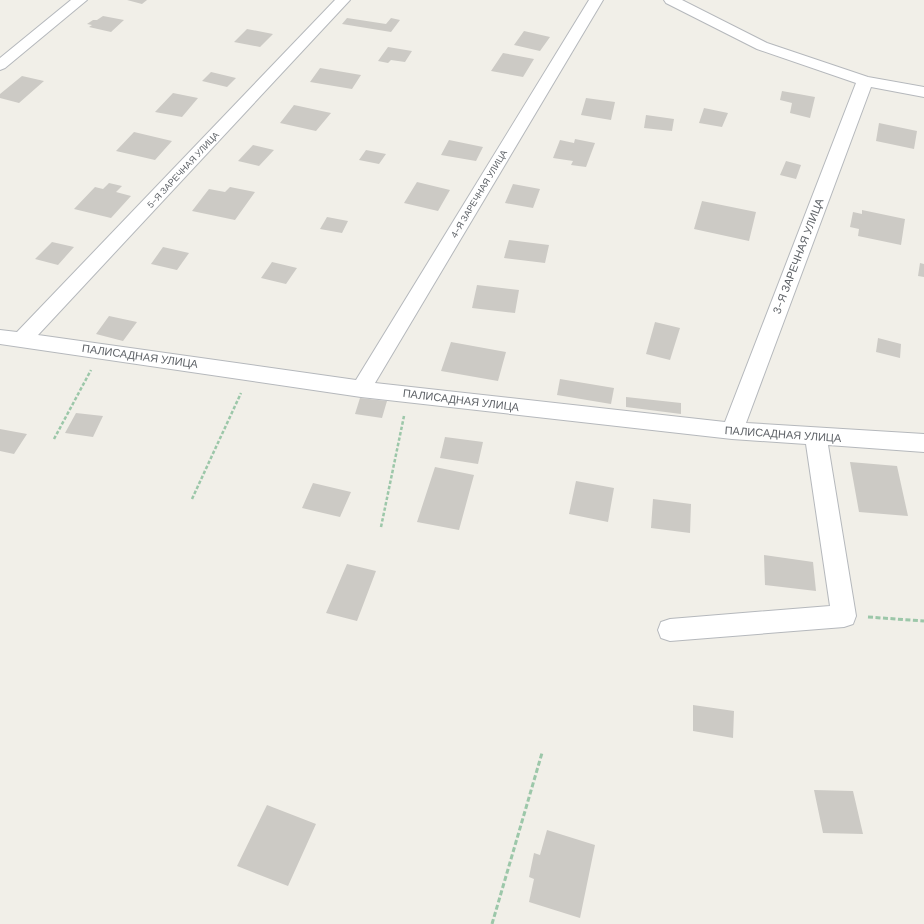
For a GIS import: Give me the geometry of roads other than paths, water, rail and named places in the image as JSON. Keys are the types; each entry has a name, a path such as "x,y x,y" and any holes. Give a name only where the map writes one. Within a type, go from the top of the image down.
{"street":[{"path":"0,65 80,0"},
{"name":"5-Я ЗАРЕЧНАЯ УЛИЦА","path":"23,339 342,0"},
{"name":"4-Я ЗАРЕЧНАЯ УЛИЦА","path":"361,388 596,0"},
{"path":"671,0 762,46 865,81 924,92"},
{"name":"3-Я ЗАРЕЧНАЯ УЛИЦА","path":"732,431 865,81"},
{"name":"ПАЛИСАДНАЯ УЛИЦА","path":"0,337 409,394 732,431 924,443"},
{"path":"670,630 844,616 816,437"}]}
